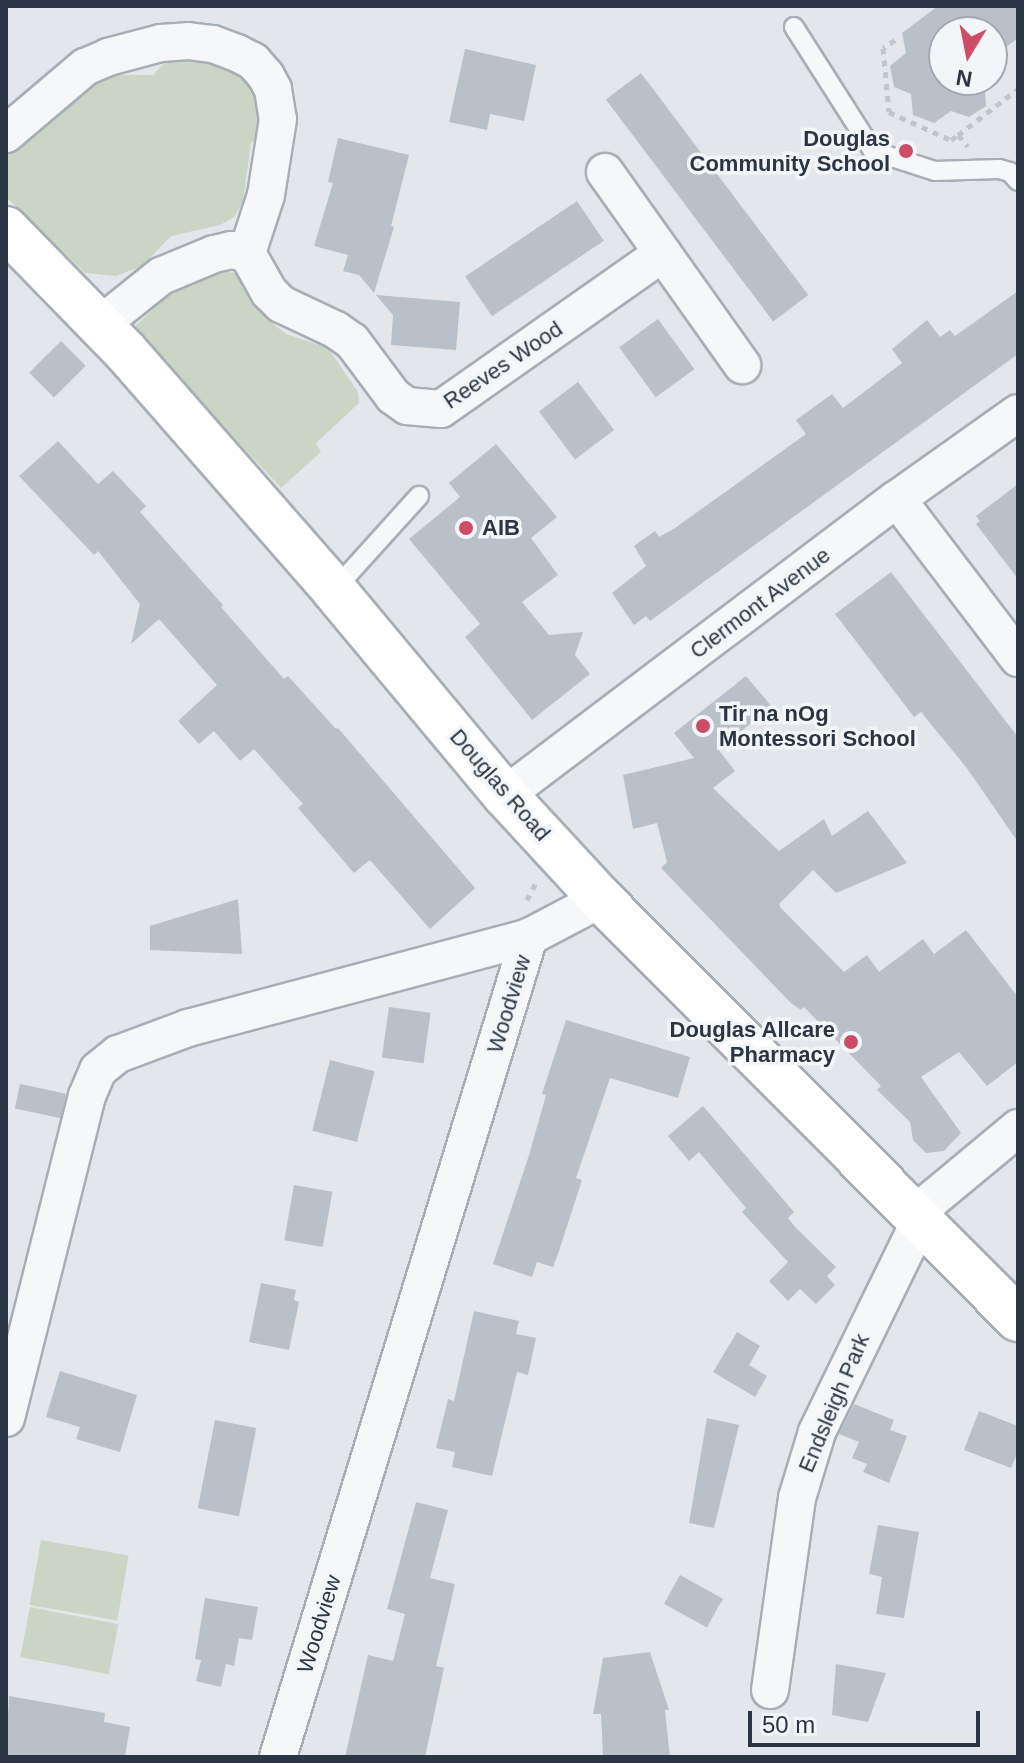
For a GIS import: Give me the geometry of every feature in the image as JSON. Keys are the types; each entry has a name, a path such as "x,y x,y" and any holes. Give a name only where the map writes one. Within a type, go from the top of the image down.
{"main road":[{"name":"Douglas Road","path":"6,229 101,324 334,590 505,795 601,899 1018,1319"}],"street":[{"path":"6,134 85,67 108,57 161,43 188,41 213,44 237,53 253,61 273,89 278,119 266,195 247,253 231,250 214,254 161,276 101,324"},
{"path":"605,172 742,365"},
{"name":"Reeves Wood","path":"247,253 269,292 281,304 352,341 393,396 407,406 422,410 441,409 483,382 663,253"},
{"name":"Clermont Avenue","path":"505,795 897,499 1018,413"},
{"path":"897,499 1018,658"},
{"path":"529,937 601,899"},
{"name":"Woodview","path":"6,1418 87,1096 98,1070 118,1054 175,1031 529,937"},
{"name":"Woodview","path":"278,1757 529,937"},
{"name":"Endsleigh Park","path":"770,1690 804,1464 929,1202 1018,1128"}],"lane":[{"path":"794,27 873,151 935,171 988,169 1010,172 1018,181"},
{"path":"334,590 419,496"}],"path":[{"path":"895,40 883,48 889,112 951,140 1018,89"},
{"path":"958,135 988,169"}],"green space":[{"path":"169,58 228,62 254,86 260,141 251,142 243,202 234,217 220,225 171,236 142,266 116,276 85,273 6,197 6,145 103,75 153,75"},
{"path":"220,271 235,273 244,279 271,322 286,334 328,348 358,392 359,403 316,443 321,452 281,488 132,329 185,280"},
{"path":"41,1540 129,1555 117,1620 30,1605"},
{"path":"30,1607 118,1624 109,1674 20,1657"}],"building":[{"path":"938,6 1018,6 1018,38 1008,46 1008,16 928,16 928,96 985,96 986,106 969,117 951,111 934,123 913,115 911,94 894,87 890,66 906,53 902,33"},
{"path":"465,49 536,65 524,121 490,114 487,130 449,122"},
{"path":"641,73 808,295 773,322 606,99"},
{"path":"338,138 409,155 391,226 394,227 374,293 359,275 343,271 348,255 314,246 333,183 328,182"},
{"path":"577,201 604,241 492,316 465,276"},
{"path":"1018,291 1018,354 650,621 646,616 634,625 612,593 646,566 634,546 655,531 659,537 675,528 806,434 796,420 832,394 843,408 902,363 892,349 927,320 940,337 950,330 955,336"},
{"path":"376,295 460,302 456,350 391,345 393,315"},
{"path":"658,319 694,369 656,397 619,347"},
{"path":"61,341 86,366 54,398 29,373"},
{"path":"578,382 614,430 575,459 539,411"},
{"path":"58,441 98,484 113,471 146,506 140,512 223,605 221,607 284,679 288,676 338,728 475,888 430,929 370,860 354,873 298,808 303,804 254,749 240,761 214,731 199,744 178,721 217,685 159,619 131,644 140,604 98,551 94,555 19,476"},
{"path":"496,444 557,517 531,538 558,575 522,602 549,635 583,632 575,655 590,674 532,720 465,637 480,624 409,539 460,497 449,483"},
{"path":"1018,484 1018,579 976,524 980,521 976,516"},
{"path":"891,572 1018,737 1018,842 966,767 921,712 914,717 835,614"},
{"path":"746,676 772,707 718,749 735,771 713,788 779,851 824,819 832,836 868,811 907,863 836,893 813,870 779,904 781,908 844,972 867,955 879,972 923,939 934,954 966,930 1018,997 1018,1062 987,1086 959,1052 921,1077 961,1133 944,1151 926,1153 913,1140 910,1122 877,1090 881,1086 804,1007 801,1010 791,1003 661,868 667,862 657,823 633,829 623,775 694,758 674,733"},
{"path":"238,899 242,954 150,950 150,926"},
{"path":"389,1007 431,1013 423,1063 382,1058"},
{"path":"566,1020 690,1057 678,1098 610,1078 576,1178 582,1180 553,1267 537,1262 532,1277 493,1264 529,1155 546,1095 542,1094"},
{"path":"330,1060 375,1071 357,1142 312,1131"},
{"path":"20,1084 66,1094 61,1118 15,1108"},
{"path":"703,1106 794,1212 788,1218 795,1227 836,1267 827,1276 835,1285 816,1304 800,1289 788,1301 769,1281 788,1262 742,1212 746,1208 699,1152 689,1161 668,1136"},
{"path":"294,1185 332,1192 323,1247 284,1240"},
{"path":"261,1283 296,1290 294,1300 299,1302 289,1350 249,1342"},
{"path":"474,1311 519,1321 516,1334 536,1338 528,1375 517,1372 492,1476 452,1467 455,1452 436,1448 448,1399 454,1401"},
{"path":"737,1332 760,1346 749,1365 767,1376 755,1397 713,1372"},
{"path":"60,1371 137,1395 120,1452 76,1439 80,1427 46,1417"},
{"path":"854,1404 894,1420 890,1430 907,1436 889,1483 863,1472 867,1464 852,1458 859,1442 839,1434"},
{"path":"979,1411 1018,1426 1018,1451 1011,1468 964,1450"},
{"path":"707,1418 739,1425 714,1528 689,1523"},
{"path":"215,1420 256,1428 239,1516 198,1508"},
{"path":"416,1502 448,1510 430,1578 455,1584 436,1666 444,1668 425,1757 345,1757 368,1655 393,1661 405,1614 387,1609"},
{"path":"878,1525 919,1532 904,1618 876,1614 882,1577 869,1574"},
{"path":"680,1575 723,1599 707,1628 664,1604"},
{"path":"205,1598 258,1607 252,1640 239,1638 234,1666 226,1664 221,1687 196,1681 201,1660 195,1659"},
{"path":"650,1652 669,1710 665,1710 670,1757 603,1757 601,1714 593,1714 603,1658"},
{"path":"836,1664 886,1673 868,1722 832,1715"},
{"path":"9,1696 105,1713 104,1722 130,1727 125,1757 6,1757"}],"place":[{"name":"Douglas Community School","path":"906,151"},
{"name":"AIB","path":"466,528"},
{"name":"Tir na nOg Montessori School","path":"703,726"},
{"name":"Douglas Allcare Pharmacy","path":"851,1042"}]}
